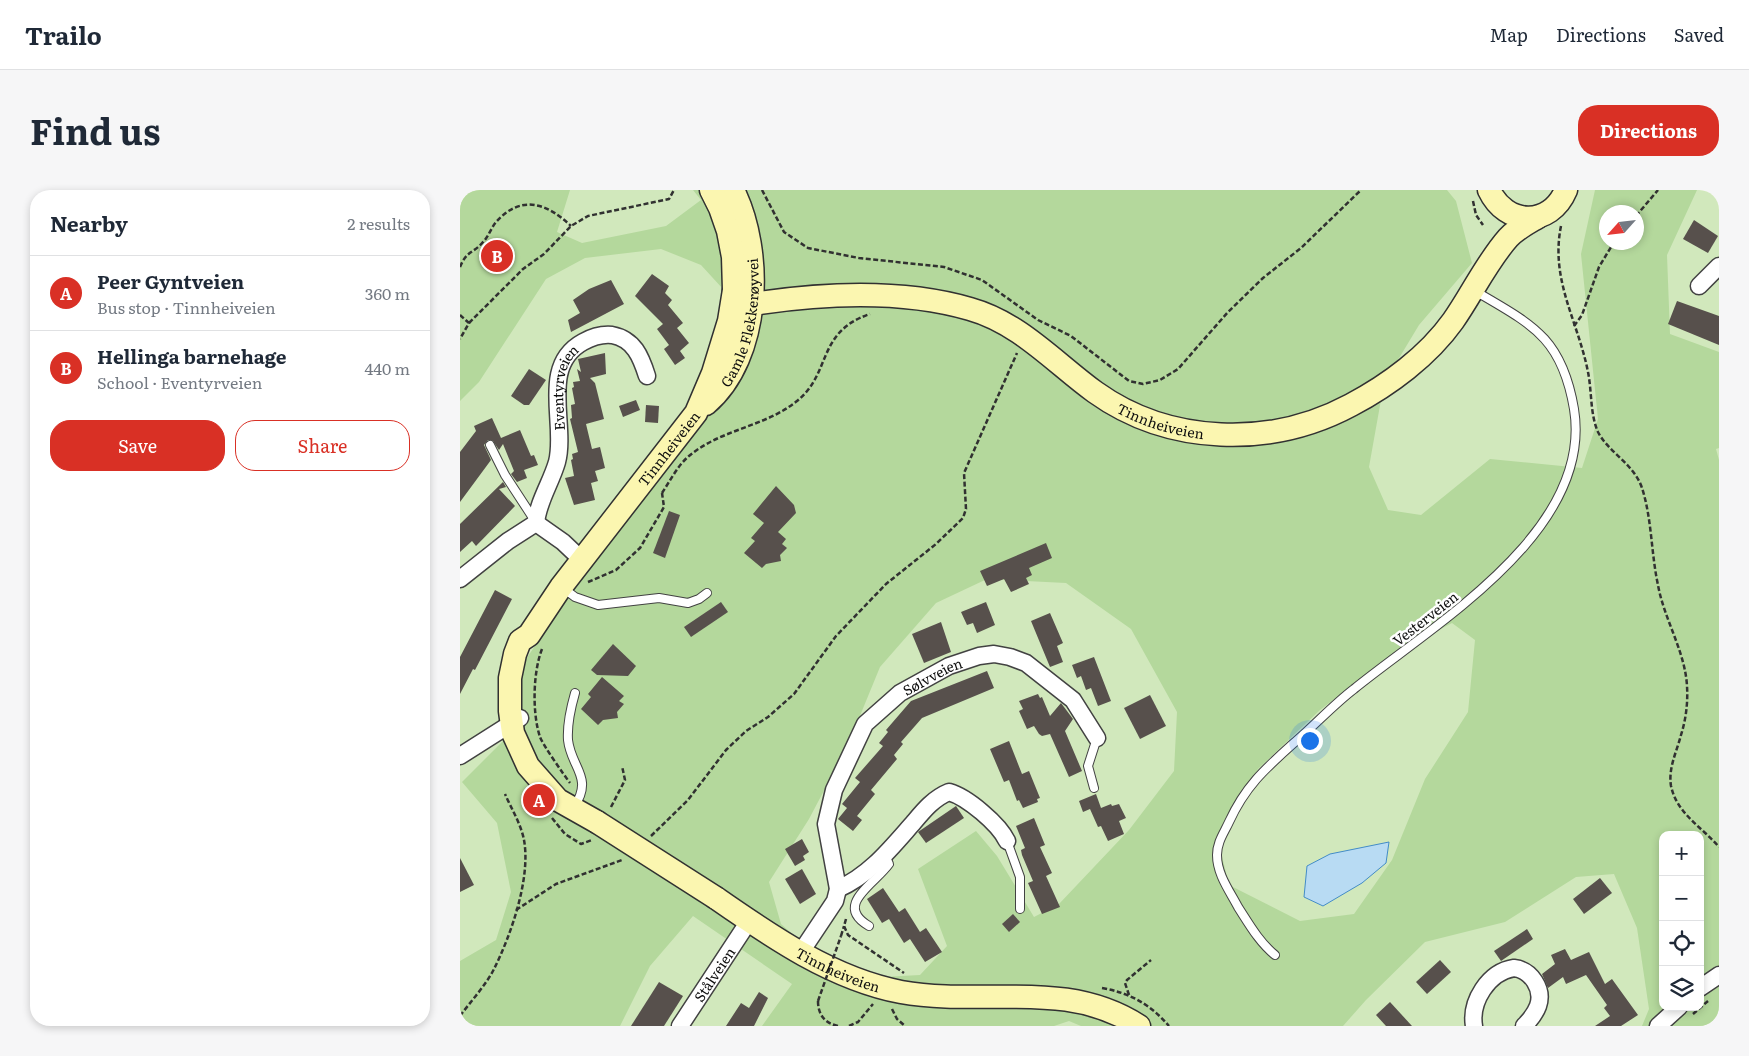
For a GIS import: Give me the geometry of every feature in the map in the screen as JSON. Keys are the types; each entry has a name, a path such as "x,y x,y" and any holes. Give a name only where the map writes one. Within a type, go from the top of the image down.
{"street":[{"name":"Gamle Flekkerøyvei","path":"711,190 728,231 733,257 743,286"},
{"name":"Gamle Flekkerøyvei","path":"733,190 746,227 743,286"},
{"name":"Tinnheiveien","path":"1139,1026 1106,1008 1071,998 937,996 902,992 858,979 801,952 749,921 601,822 578,799 558,800 538,780 522,756 517,720 509,691 515,654 520,642 537,639 568,592 582,560 656,484 696,413 743,286 809,295 898,297 971,309 1000,321 1027,337 1096,392 1123,409 1157,423 1191,431 1223,435 1257,434 1288,428 1350,406 1383,386 1434,344 1452,323 1508,237 1546,222 1566,190"},
{"name":"Tinnheiveien","path":"1478,282 1495,231 1496,218 1485,195"},
{"path":"1485,195 1502,209 1513,215 1546,222"},
{"path":"1699,286 1719,266"},
{"path":"743,286 753,304"},
{"name":"Tinnheiveien","path":"753,304 809,295"},
{"name":"Gamle Flekkerøyvei","path":"696,413 718,394 728,379 748,330 753,304"},
{"name":"Eventyrveien","path":"536,523 542,496 557,461 559,442 557,394 559,377 568,353 576,345 597,336 611,335 624,338 641,357 647,376"},
{"path":"460,579 508,541 536,523 563,542 582,560"},
{"name":"Sølvveien","path":"838,889 826,824 834,790 865,724 886,703 916,684 949,666 979,656 994,654 1010,657 1026,663 1073,700 1097,738"},
{"path":"460,756 517,720"},
{"path":"801,952 835,901 838,889 857,879 885,855 931,804 949,792 958,795 974,807 1003,832 1007,841"},
{"name":"Stålveien","path":"680,1026 749,921"},
{"path":"1474,1026 1472,1016 1477,998 1496,976 1514,968 1530,974 1539,994 1539,1006 1524,1026"},
{"path":"1707,993 1719,975"},
{"path":"1658,1026 1683,1013"}],"lane":[{"name":"Vesterveien","path":"1276,955 1252,929 1223,881 1218,867 1217,853 1220,837 1236,806 1262,771 1340,700 1451,616 1507,563 1553,509 1568,478 1574,452 1575,422 1570,388 1560,360 1537,330 1478,282"},
{"path":"490,445 505,475 536,523"},
{"path":"568,592 598,605 659,598 688,603 707,594"},
{"path":"575,693 568,740 572,756 580,770 578,799"},
{"name":"Sølvveien","path":"1094,788 1088,766 1097,738"},
{"path":"1007,841 1020,877 1020,909"},
{"path":"869,926 856,917 854,911 855,902 889,864 885,855"}],"path":[{"path":"460,339 469,323 523,269 544,254 571,226 588,216 669,199 674,190"},
{"path":"762,190 784,232 808,248 859,258 944,267 982,280 1038,320 1071,336 1129,381 1143,384 1160,380 1178,369 1228,312 1263,278 1301,248 1361,190"},
{"path":"1644,207 1658,190"},
{"path":"1482,225 1476,215 1485,195"},
{"path":"460,267 465,256 482,244 498,220 528,204 544,206 559,215 571,226"},
{"path":"1546,222 1562,222 1557,251 1558,266 1589,374 1595,424 1604,442 1631,469 1641,486 1648,510 1658,585 1687,685 1687,713 1671,768 1671,786 1677,803 1686,816 1719,847"},
{"path":"1574,326 1582,315 1599,267 1609,250"},
{"path":"568,592 584,583 616,570 640,548 664,507 656,484 704,444 781,412 799,399 813,380 830,344 839,331 855,319 875,313"},
{"path":"460,315 469,323"},
{"path":"644,842 688,800 726,750 746,731 768,718 794,694 836,636 886,584 936,544 963,518 966,509 964,473 1019,350 1012,347"},
{"path":"537,639 535,684 540,737 578,799"},
{"path":"547,812 573,841 581,844 601,822 625,780 622,766"},
{"path":"460,1016 493,970 516,910 526,858 524,838 505,794"},
{"path":"516,910 556,884 622,860 629,854"},
{"path":"838,1026 825,1021 821,1016 818,1001 844,926 855,902"},
{"path":"844,926 848,934 857,942 908,976"},
{"path":"1129,995 1125,983 1151,960"},
{"path":"1100,988 1129,995 1155,1010 1169,1026"},
{"path":"1683,1013 1707,993"},
{"path":"849,1026 858,1022 875,1001"},
{"path":"889,1003 897,1019 905,1026"}],"green space":[{"path":"460,190 1719,190 1719,1026 460,1026"},
{"path":"460,190 570,190 557,232 582,243 666,226 701,200 693,190 1447,190 1456,201 1472,263 1419,325 1384,383 1369,467 1388,510 1421,515 1490,459 1582,468 1598,419 1581,254 1595,190 1697,190 1667,255 1670,334 1719,352 1719,448 1716,449 1719,460 1719,1026 1642,1026 1649,1009 1637,928 1614,874 1576,877 1505,922 1425,942 1366,1000 1343,1026 1081,1026 1069,1021 1054,1026 762,1026 792,984 693,916 650,966 620,1026 460,1026 460,961 496,940 511,892 497,823 462,782 509,735 522,665 683,427 734,301 701,265 661,249 585,258 546,279 479,382 460,401","holes":["987,579 1066,583 1131,629 1177,712 1174,771 1129,830 1059,904 1034,917 997,856 976,831 918,869 947,946 920,975 864,978 814,953 781,924 769,882 809,819 848,745 880,667 936,603","1452,623 1475,640 1468,712 1425,779 1392,860 1354,914 1300,921 1229,885 1218,840 1258,769 1320,710 1395,653"]}],"water":[{"path":"1389,842 1386,863 1362,883 1323,906 1304,897 1307,866 1330,854"}],"building":[{"path":"1694,220 1718,236 1708,253 1683,239"},
{"path":"652,274 669,286 665,293 672,300 668,305 683,323 677,328 689,343 680,351 685,358 675,365 664,349 669,345 657,329 663,324 635,296"},
{"path":"611,280 624,304 571,332 568,320 580,313 573,300 589,289"},
{"path":"1677,301 1719,316 1719,345 1668,324"},
{"path":"605,353 606,374 590,378 595,383 604,419 586,424 592,449 600,447 605,468 595,471 598,481 591,483 595,500 574,505 565,478 574,476 571,460 573,459 572,454 578,452 570,419 572,418 571,405 575,404 572,388 574,387 573,382 580,381 577,369 581,372 578,359"},
{"path":"529,369 546,380 529,405 524,405 511,396"},
{"path":"636,400 640,410 623,417 619,406"},
{"path":"646,405 659,406 658,423 645,422"},
{"path":"492,418 501,438 520,430 531,456 534,455 538,465 524,470 527,478 517,482 511,474 514,471 503,444 499,450 493,441 488,440 484,445 491,460 460,502 460,452 476,431 474,426"},
{"path":"503,482 506,487 499,489 515,506 476,546 472,541 460,552 460,524"},
{"path":"776,486 794,505 796,513 778,532 786,539 782,544 787,548 780,555 781,561 766,564 762,568 744,553 755,541 751,538 764,523 753,514"},
{"path":"669,511 680,515 665,558 653,553"},
{"path":"1046,543 1052,558 1029,568 1032,575 1026,578 1029,584 1011,592 1004,579 987,586 980,571"},
{"path":"495,590 512,599 475,670 473,669 460,694 460,657"},
{"path":"721,602 728,612 691,637 684,627"},
{"path":"986,602 995,625 977,633 973,623 967,625 961,612"},
{"path":"1050,613 1063,643 1057,646 1063,662 1050,667 1031,621"},
{"path":"941,622 951,652 924,663 912,634"},
{"path":"613,644 636,666 628,676 597,675 591,670"},
{"path":"1094,657 1111,701 1098,706 1091,688 1086,690 1081,676 1077,678 1072,665"},
{"path":"987,671 994,688 922,718 901,742 903,744 894,755 897,759 871,790 875,794 857,816 862,820 853,831 838,819 847,808 842,804 860,782 855,778 883,746 879,743 888,732 886,730 911,701"},
{"path":"602,677 624,696 619,701 624,704 617,712 618,718 603,720 598,725 581,709 591,697 588,694"},
{"path":"1038,694 1040,698 1042,697 1050,716 1061,703 1073,719 1065,731 1082,771 1069,777 1050,734 1042,736 1034,726 1027,729 1019,711 1023,709 1019,701"},
{"path":"1150,695 1166,726 1140,739 1124,708"},
{"path":"1009,741 1022,774 1029,771 1040,798 1037,799 1038,802 1023,808 1019,800 1017,801 1009,780 1004,782 990,749"},
{"path":"1096,794 1101,808 1111,804 1112,806 1119,804 1126,818 1119,821 1124,834 1108,841 1101,826 1098,827 1090,809 1083,812 1079,801"},
{"path":"956,806 964,818 926,843 918,832"},
{"path":"1034,818 1045,845 1040,847 1052,873 1046,876 1060,907 1042,914 1028,883 1033,881 1022,855 1021,850 1025,848 1016,826"},
{"path":"802,839 809,852 803,856 805,860 795,866 785,849"},
{"path":"460,858 474,885 460,892"},
{"path":"802,869 816,894 800,904 785,879"},
{"path":"1600,878 1612,893 1584,914 1573,899"},
{"path":"883,888 899,912 905,908 920,932 926,928 942,952 925,962 910,939 904,943 889,919 882,923 867,899"},
{"path":"1013,914 1020,922 1009,932 1002,924"},
{"path":"1527,929 1533,939 1501,961 1494,951"},
{"path":"1565,949 1571,960 1589,952 1605,984 1612,979 1638,1015 1621,1026 1595,1026 1610,1016 1604,1008 1607,1005 1586,975 1566,984 1563,977 1548,988 1542,974 1555,964 1551,955"},
{"path":"1440,960 1451,972 1427,994 1416,982"},
{"path":"659,982 683,996 664,1026 631,1026"},
{"path":"759,992 768,998 754,1026 726,1026 741,1003 749,1008"},
{"path":"1390,1002 1412,1026 1386,1026 1376,1015"}],"place":[{"name":"Hellinga barnehage","path":"497,256"},
{"name":"Peer Gyntveien","path":"539,800"}]}
